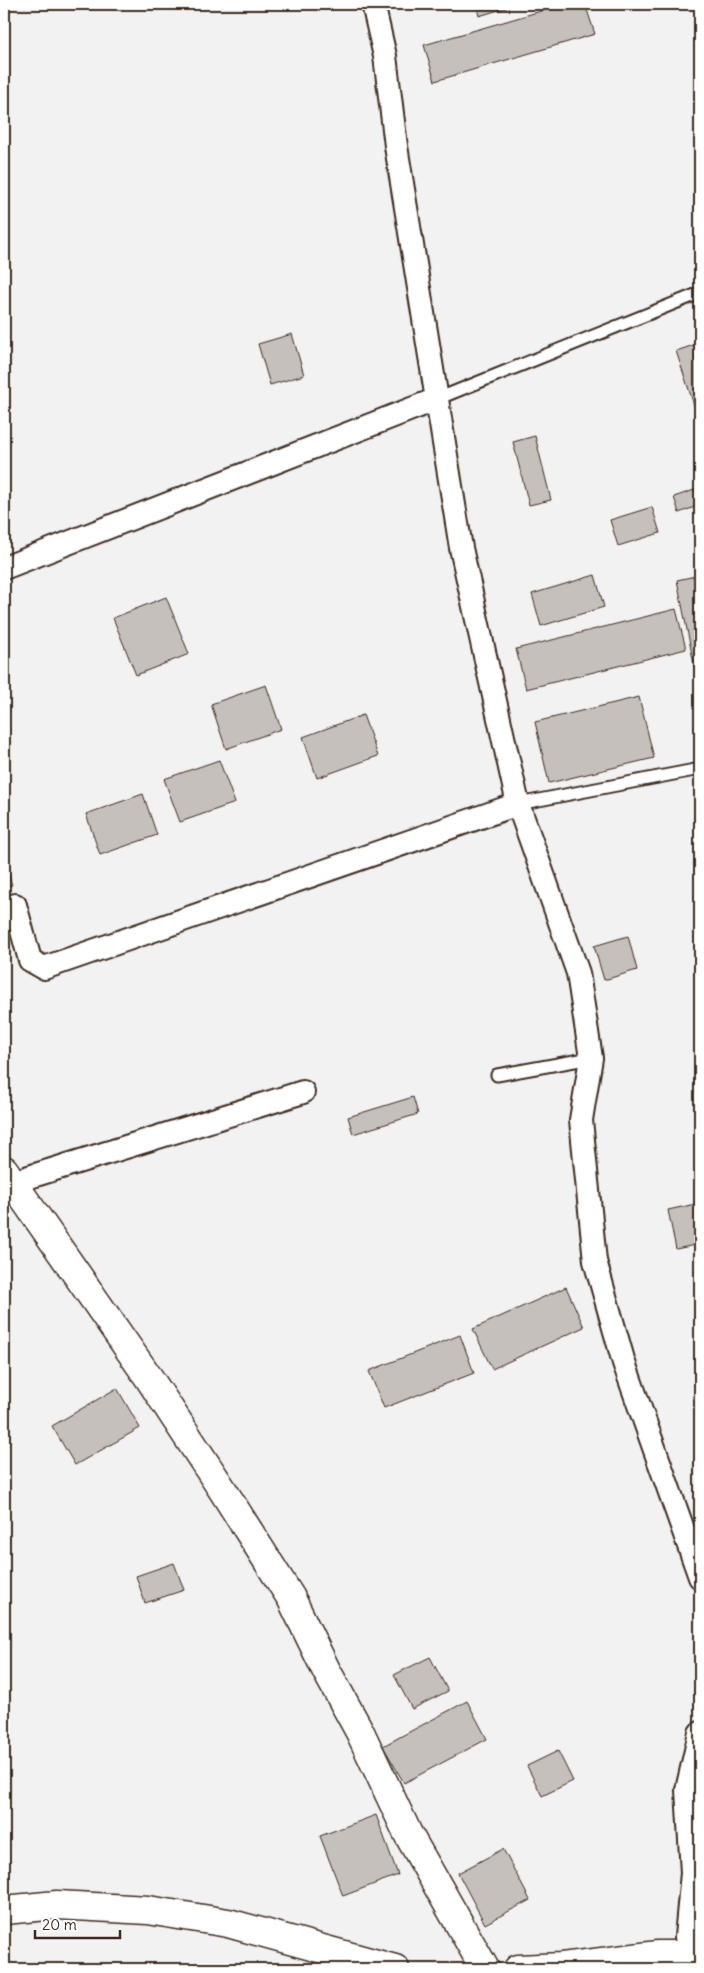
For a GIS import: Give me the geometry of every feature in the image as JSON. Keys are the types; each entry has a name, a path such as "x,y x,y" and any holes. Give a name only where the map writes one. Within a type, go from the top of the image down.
{"street":[{"path":"373,4 385,56 396,146 460,548 518,804 578,973 590,1058 581,1120 595,1262 624,1363 700,1577"},
{"path":"4,568 437,399"},
{"path":"15,905 30,960 44,968 518,804"},
{"path":"303,1092 8,1176 149,1378 291,1598 326,1670 360,1732 408,1834 485,1969"},
{"path":"518,1969 590,1964 658,1955 692,1962 686,1937 696,1872 687,1790 700,1733"},
{"path":"4,1910 57,1905 148,1910 228,1924 395,1969"}],"lane":[{"path":"437,399 700,293"},
{"path":"518,804 700,769"},
{"path":"497,1075 590,1058"}],"building":[{"path":"476,4 519,4 479,16"},
{"path":"565,4 585,4 595,34 435,81 424,45"},
{"path":"292,334 304,375 270,385 258,344"},
{"path":"700,343 700,423 676,351"},
{"path":"535,436 551,500 529,505 513,442"},
{"path":"700,488 700,505 679,513 674,497"},
{"path":"652,507 660,533 618,546 610,520"},
{"path":"595,575 604,607 541,626 532,594"},
{"path":"700,575 700,694 677,580"},
{"path":"166,597 189,654 136,675 113,618"},
{"path":"676,609 686,649 526,689 516,649"},
{"path":"266,685 281,729 226,749 211,704"},
{"path":"639,697 654,758 549,783 535,722"},
{"path":"363,715 378,756 317,778 303,737"},
{"path":"219,760 235,803 180,822 164,779"},
{"path":"143,794 157,835 100,855 86,814"},
{"path":"4,860 12,885 4,888"},
{"path":"628,936 637,970 604,980 594,946"},
{"path":"413,1097 418,1114 353,1134 348,1117"},
{"path":"700,1203 700,1244 676,1249 668,1210"},
{"path":"566,1287 584,1327 492,1369 473,1329"},
{"path":"460,1335 474,1373 384,1408 369,1371"},
{"path":"117,1388 140,1428 75,1465 52,1426"},
{"path":"174,1563 184,1590 145,1603 136,1576"},
{"path":"430,1657 448,1691 412,1709 394,1675"},
{"path":"467,1701 487,1739 404,1783 383,1746"},
{"path":"558,1751 573,1781 542,1796 527,1766"},
{"path":"376,1815 398,1875 343,1896 320,1836"},
{"path":"503,1849 530,1900 485,1924 458,1873"}]}
